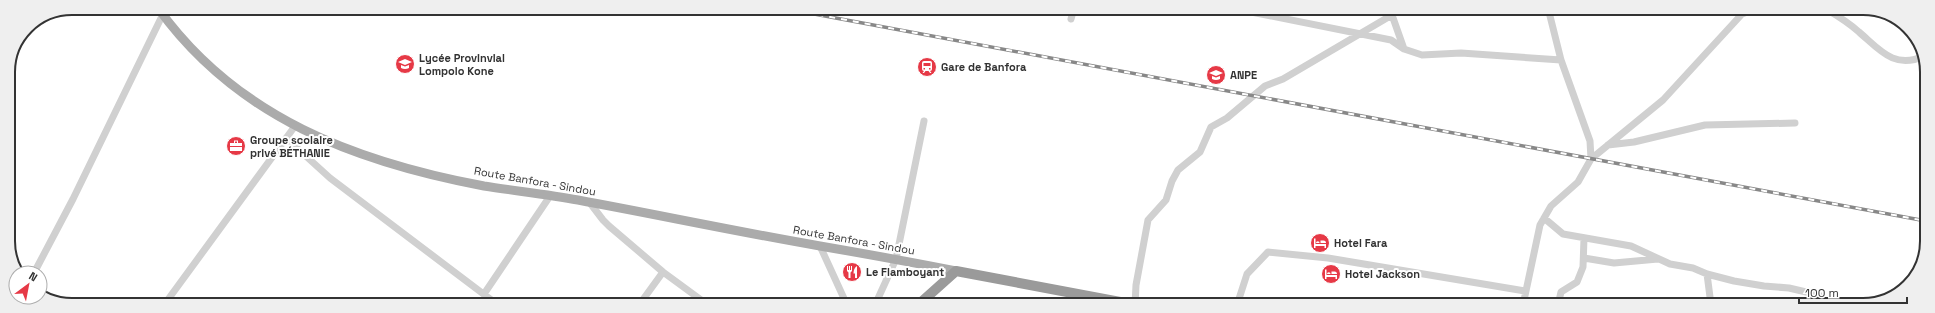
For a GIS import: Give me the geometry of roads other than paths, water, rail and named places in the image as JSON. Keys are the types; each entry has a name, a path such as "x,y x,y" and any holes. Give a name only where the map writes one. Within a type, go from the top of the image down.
{"highway":[{"path":"926,298 956,271 1081,298"}],"main road":[{"name":"Route Banfora - Sindou","path":"164,15 208,65 247,97 295,126 331,144 385,163 484,186 590,203 956,271"}],"street":[{"path":"38,265 72,199 158,15"},
{"path":"1070,19 1071,15"},
{"path":"1266,15 1391,40 1404,49 1422,55 1461,53 1561,60"},
{"path":"1136,298 1136,285 1148,220 1166,200 1172,181 1178,170 1200,152 1211,127 1227,118 1265,86 1283,79 1302,66 1361,34 1388,15"},
{"path":"1393,15 1404,49"},
{"path":"1550,15 1561,60 1590,141 1591,159"},
{"path":"1524,298 1540,225 1551,206 1578,182 1591,159 1663,100 1741,15"},
{"path":"1838,15 1845,19 1882,54 1903,61 1918,59"},
{"path":"878,298 896,259 924,121"},
{"path":"1608,145 1634,142 1705,125 1795,123"},
{"path":"168,298 295,126"},
{"path":"286,138 330,178 489,298"},
{"path":"484,294 550,196"},
{"path":"590,203 603,220 663,272 698,298"},
{"path":"1544,218 1563,234 1631,246 1670,264 1693,268 1707,274 1734,281 1789,288 1818,295 1820,298"},
{"path":"1560,298 1561,292 1577,282 1583,267 1584,238"},
{"path":"820,246 844,298"},
{"path":"1239,298 1248,274 1268,252 1328,258 1526,291"},
{"path":"1584,258 1614,263 1658,259"},
{"path":"644,298 663,272"},
{"path":"1707,274 1710,298"}],"railway":[{"path":"820,15 1920,220"}],"place":[{"name":"Lycée Provinvial Lompolo Kone","path":"405,64"},
{"name":"Gare de Banfora","path":"927,67"},
{"name":"ANPE","path":"1216,75"},
{"name":"Groupe scolaire privé BÉTHANIE","path":"236,146"},
{"name":"Hotel Fara","path":"1320,243"},
{"name":"Le Flamboyant","path":"852,272"},
{"name":"Hotel Jackson","path":"1331,274"}]}
